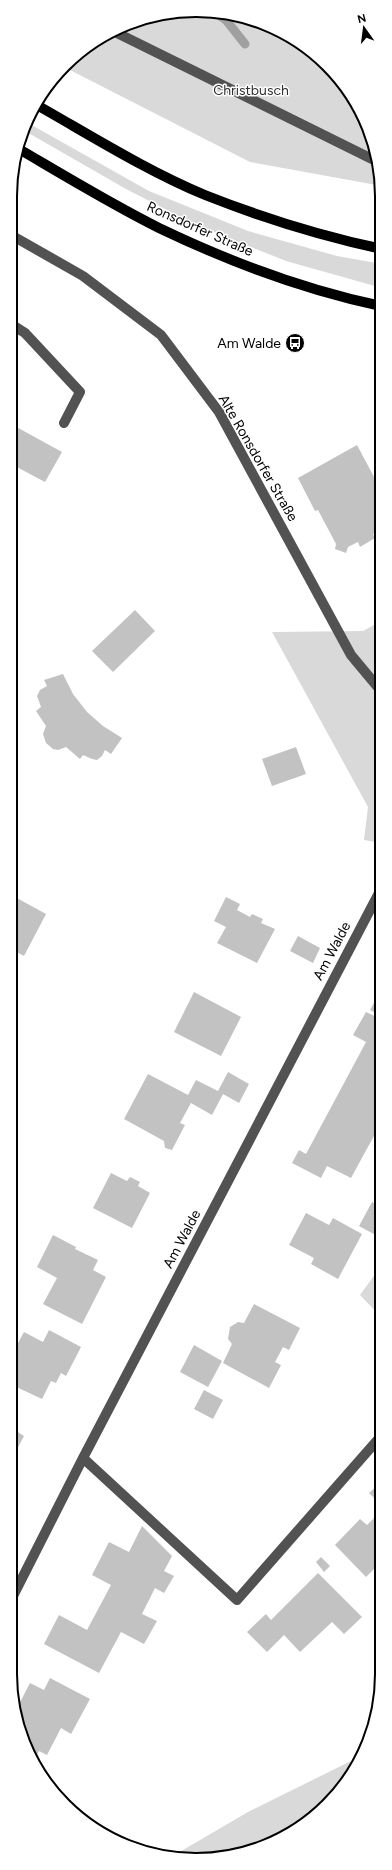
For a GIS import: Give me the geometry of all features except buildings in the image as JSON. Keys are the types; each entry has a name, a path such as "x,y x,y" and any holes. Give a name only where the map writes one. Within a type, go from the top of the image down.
{"main road":[{"path":"40,107 162,174 204,194 301,230 375,247"},
{"name":"Ronsdorfer Straße","path":"23,151 80,185 159,228 227,258 296,284 375,305"}],"street":[{"path":"119,34 371,159"},
{"name":"Alte Ronsdorfer Straße","path":"17,238 83,276 161,335 219,412 351,656 375,683"},
{"path":"17,328 24,333 80,392 64,423"},
{"name":"Am Walde","path":"17,1588 83,1458 375,900"},
{"path":"83,1458 237,1600 375,1443"}],"green space":[{"name":"Christbusch","path":"184,17 208,17 231,20 254,26 286,41 305,54 323,69 338,87 357,117 366,138 372,161 375,185 250,162 69,69 87,54 117,35 138,26 161,20"},
{"path":"32,125 149,191 248,231 337,256 375,263 375,286 286,261 194,224 126,189 28,133"},
{"path":"375,624 375,842 364,840 368,807 272,632 363,631"},
{"path":"375,1274 375,1311 360,1295"},
{"path":"353,1760 338,1783 323,1801 312,1811 275,1835 254,1844 231,1850 208,1853 179,1852 248,1812"}],"waterway":[{"path":"225,20 245,44"}],"place":[{"name":"Am Walde","path":"295,343"}]}
